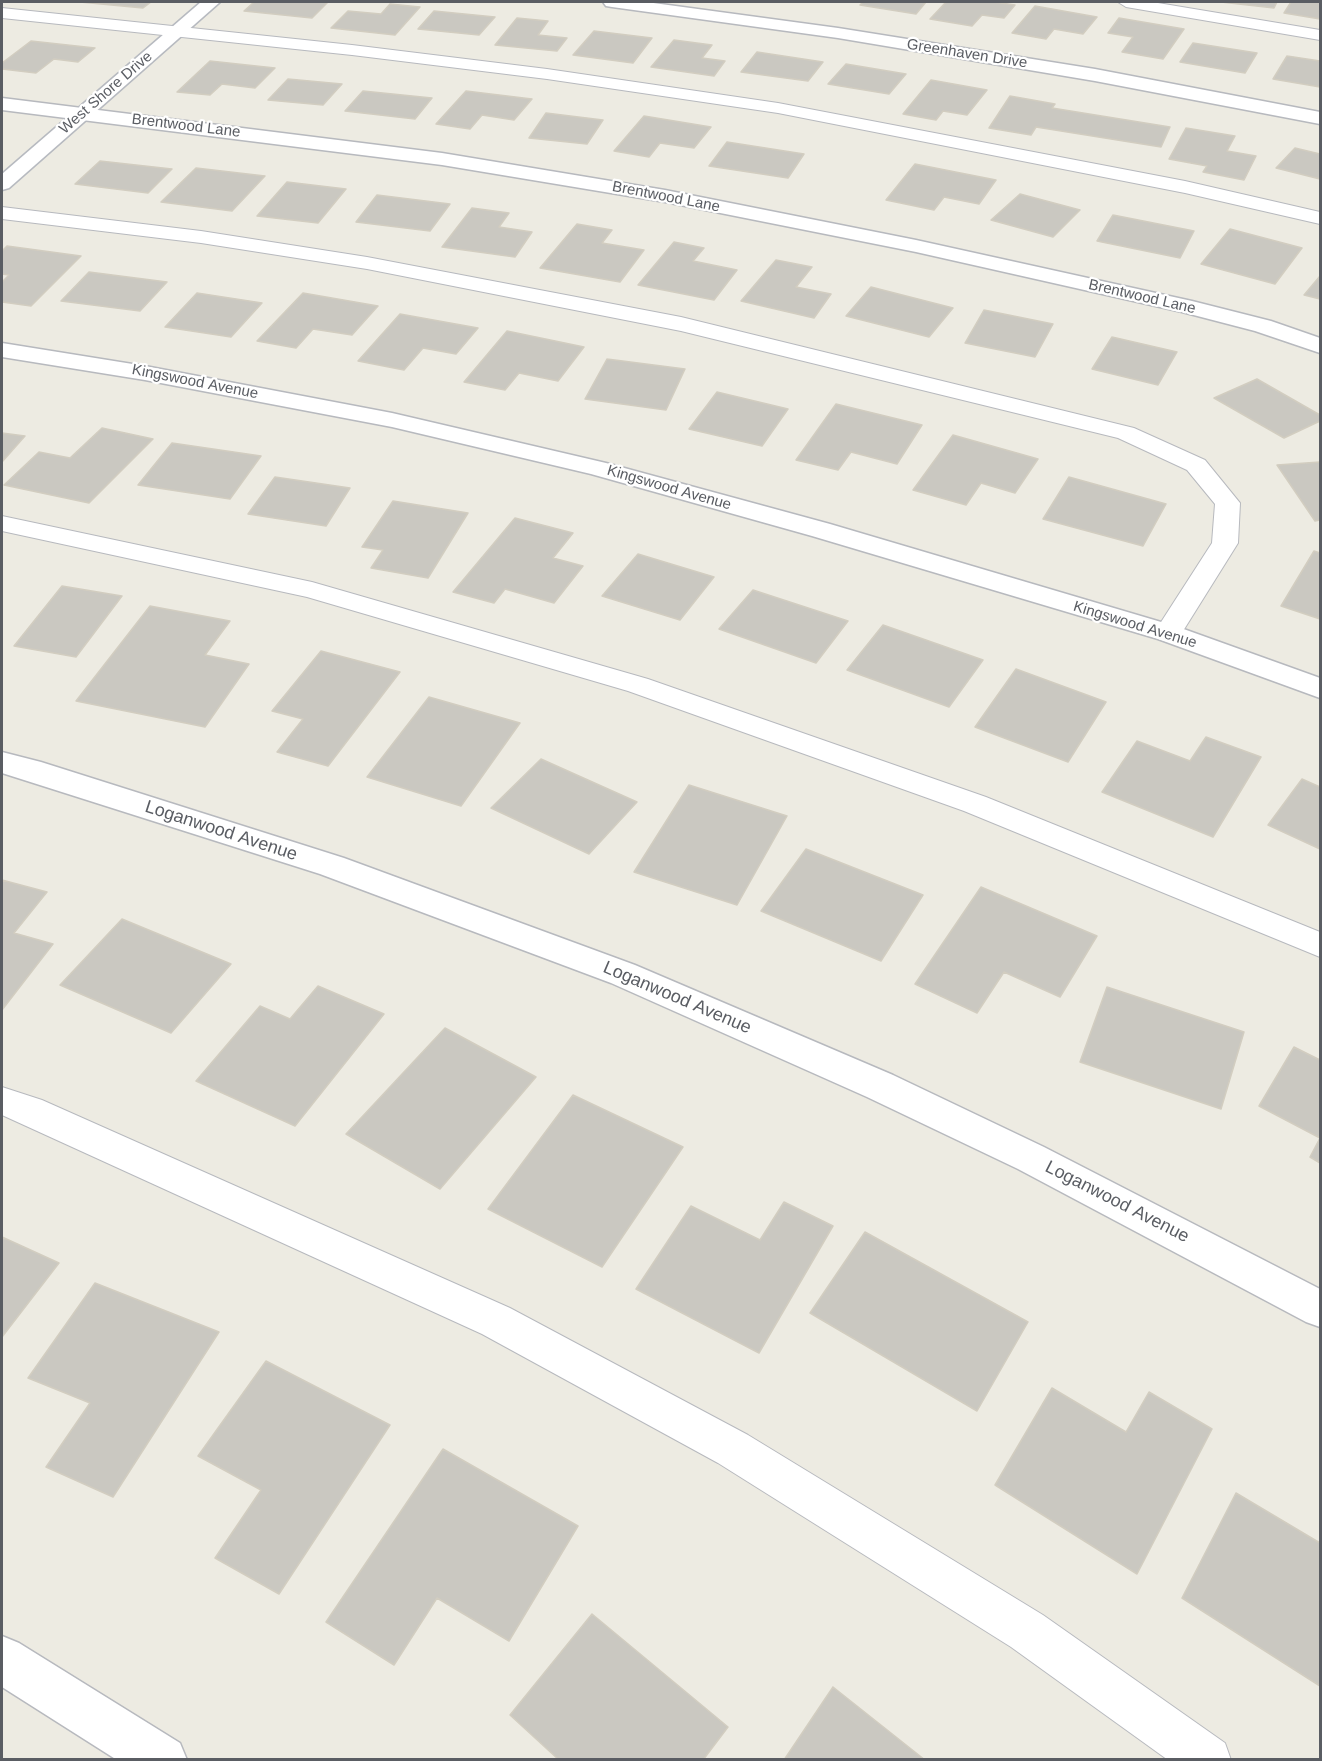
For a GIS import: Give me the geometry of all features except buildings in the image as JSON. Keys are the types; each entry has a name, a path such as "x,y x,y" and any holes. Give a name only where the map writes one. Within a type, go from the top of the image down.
{"street":[{"name":"West Shore Drive","path":"2,184 211,2"},
{"name":"Greenhaven Drive","path":"612,2 826,31 1084,73 1320,118"},
{"name":"Brentwood Lane","path":"2,104 442,159 665,196 916,246 1184,306 1263,326 1320,346"},
{"name":"Kingswood Avenue","path":"2,350 145,372 392,420 597,468 821,530 1168,633 1320,688"},
{"name":"Loganwood Avenue","path":"2,763 41,773 332,866 623,974 880,1086 1031,1158 1320,1309"},
{"path":"2,1660 163,1760"}],"lane":[{"path":"1126,2 1320,35"},
{"path":"2,13 535,72 778,108 1185,187 1320,218"},
{"path":"2,213 201,237 367,263 681,324 1126,433 1196,465 1228,503 1225,543 1168,633"},
{"path":"2,524 312,590 638,685 975,804 1320,945"},
{"path":"2,1101 73,1130 496,1321 733,1449 1027,1630 1208,1760"}]}
